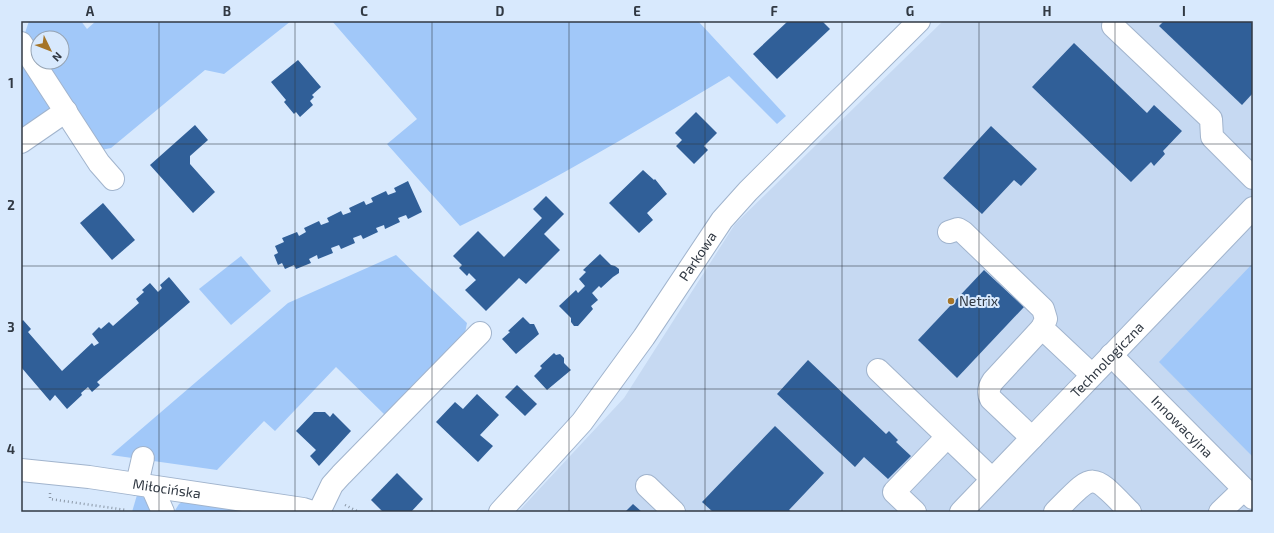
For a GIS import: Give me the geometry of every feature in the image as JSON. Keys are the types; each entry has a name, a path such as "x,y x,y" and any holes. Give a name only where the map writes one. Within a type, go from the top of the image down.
{"street":[{"name":"Parkowa","path":"500,512 582,422 616,377 722,220 748,191 919,21"},
{"path":"1113,26 1211,119 1212,137 1253,178"},
{"path":"21,43 99,163 113,179"},
{"path":"21,142 66,112"},
{"name":"Technologiczna","path":"961,512 1253,208"},
{"path":"950,232 958,229 963,232 1043,309 1046,319 1042,328 993,380 988,390 991,398 1032,438"},
{"path":"1042,328 1092,376"},
{"path":"319,512 332,485 341,474 480,333"},
{"name":"Innowacyjna","path":"1111,355 1248,493"},
{"path":"878,370 992,479"},
{"path":"915,512 894,492 947,437"},
{"path":"143,458 145,485 163,512"},
{"name":"Miłocińska","path":"21,470 89,477 145,485 303,509 312,512"},
{"path":"1055,512 1084,484 1090,481 1097,481 1104,485 1130,512"},
{"path":"647,486 674,512"},
{"path":"1220,512 1248,493"}],"path":[{"path":"50,491 50,499 126,510"}],"shaded area":[{"path":"29,21 81,21 87,29 96,21 291,21 224,74 205,70 111,148 101,150 46,70 70,70 70,30 30,30 30,45 24,36"},
{"path":"332,21 698,21 786,116 777,124 729,76 563,173 460,226 387,144 417,119"},
{"path":"943,21 1253,21 1253,512 518,512 624,398 735,224"},
{"path":"21,53 52,110 21,131"},
{"path":"396,255 467,323 464,338 387,417 336,367 275,431 264,421 217,470 111,455 288,303"},
{"path":"241,256 271,291 231,325 199,289"},
{"path":"1253,263 1253,457 1159,362"},
{"path":"137,495 148,499 154,512 132,512"},
{"path":"184,501 256,512 174,512 179,504"}],"building":[{"path":"788,21 822,21 830,29 777,79 753,54"},
{"path":"1164,21 1250,21 1253,24 1253,93 1242,105 1159,26"},
{"path":"1074,43 1147,113 1154,105 1182,131 1163,151 1165,154 1154,166 1151,162 1131,182 1032,87"},
{"path":"298,60 321,87 312,95 314,97 310,101 313,105 300,117 296,112 294,114 284,102 286,100 271,82"},
{"path":"696,112 717,133 704,146 708,150 694,164 676,146 682,140 675,133"},
{"path":"195,125 208,140 190,156 190,164 215,192 193,213 150,165"},
{"path":"991,126 1037,169 1021,186 1014,180 982,214 943,178"},
{"path":"643,170 654,180 655,179 667,194 647,213 653,220 639,233 609,203"},
{"path":"408,181 422,212 408,219 406,215 398,218 400,222 385,229 384,225 376,228 378,232 363,239 361,235 353,238 355,243 341,249 339,245 331,248 333,253 318,259 317,255 309,259 311,263 296,269 294,265 285,269 282,263 278,265 274,255 278,253 275,246 284,242 282,238 297,232 299,236 306,232 304,228 319,221 321,225 329,222 327,218 341,211 343,215 351,212 349,208 364,201 366,205 373,202 371,198 386,191 388,195 396,192 394,188"},
{"path":"546,196 564,214 544,234 560,250 526,284 519,278 486,311 465,290 476,280 469,273 467,276 459,268 462,265 453,256 478,231 504,257 542,218 533,209"},
{"path":"103,203 135,240 112,260 80,223"},
{"path":"600,254 611,265 619,269 619,273 601,288 599,286 592,293 598,300 591,306 593,309 578,326 574,326 571,322 571,318 559,306 576,290 578,293 585,286 579,279 586,272 583,270"},
{"path":"984,270 1024,307 957,378 918,340"},
{"path":"169,277 190,302 97,382 100,385 92,392 88,387 67,409 55,395 50,401 21,367 21,322 23,320 31,329 28,332 62,371 92,343 94,346 99,343 92,334 99,327 101,329 109,322 113,326 139,303 136,299 144,292 142,290 150,283 158,292 162,288 160,285"},
{"path":"523,317 530,324 534,324 539,334 516,354 502,339"},
{"path":"554,353 556,355 560,354 564,358 564,363 571,370 547,390 534,376 542,368 540,366"},
{"path":"808,360 886,434 889,431 898,440 896,442 911,456 888,479 864,457 855,467 777,394"},
{"path":"517,385 537,404 525,416 505,397"},
{"path":"477,394 499,415 480,435 493,446 478,462 436,422 455,402 463,409"},
{"path":"314,412 325,412 330,417 333,413 351,431 319,466 310,456 316,450 296,431"},
{"path":"775,426 824,473 789,510 792,512 713,512 702,502"},
{"path":"397,473 423,499 411,512 383,512 371,500"},
{"path":"633,504 642,512 625,512"}],"place":[{"name":"Netrix","path":"951,301"}]}
